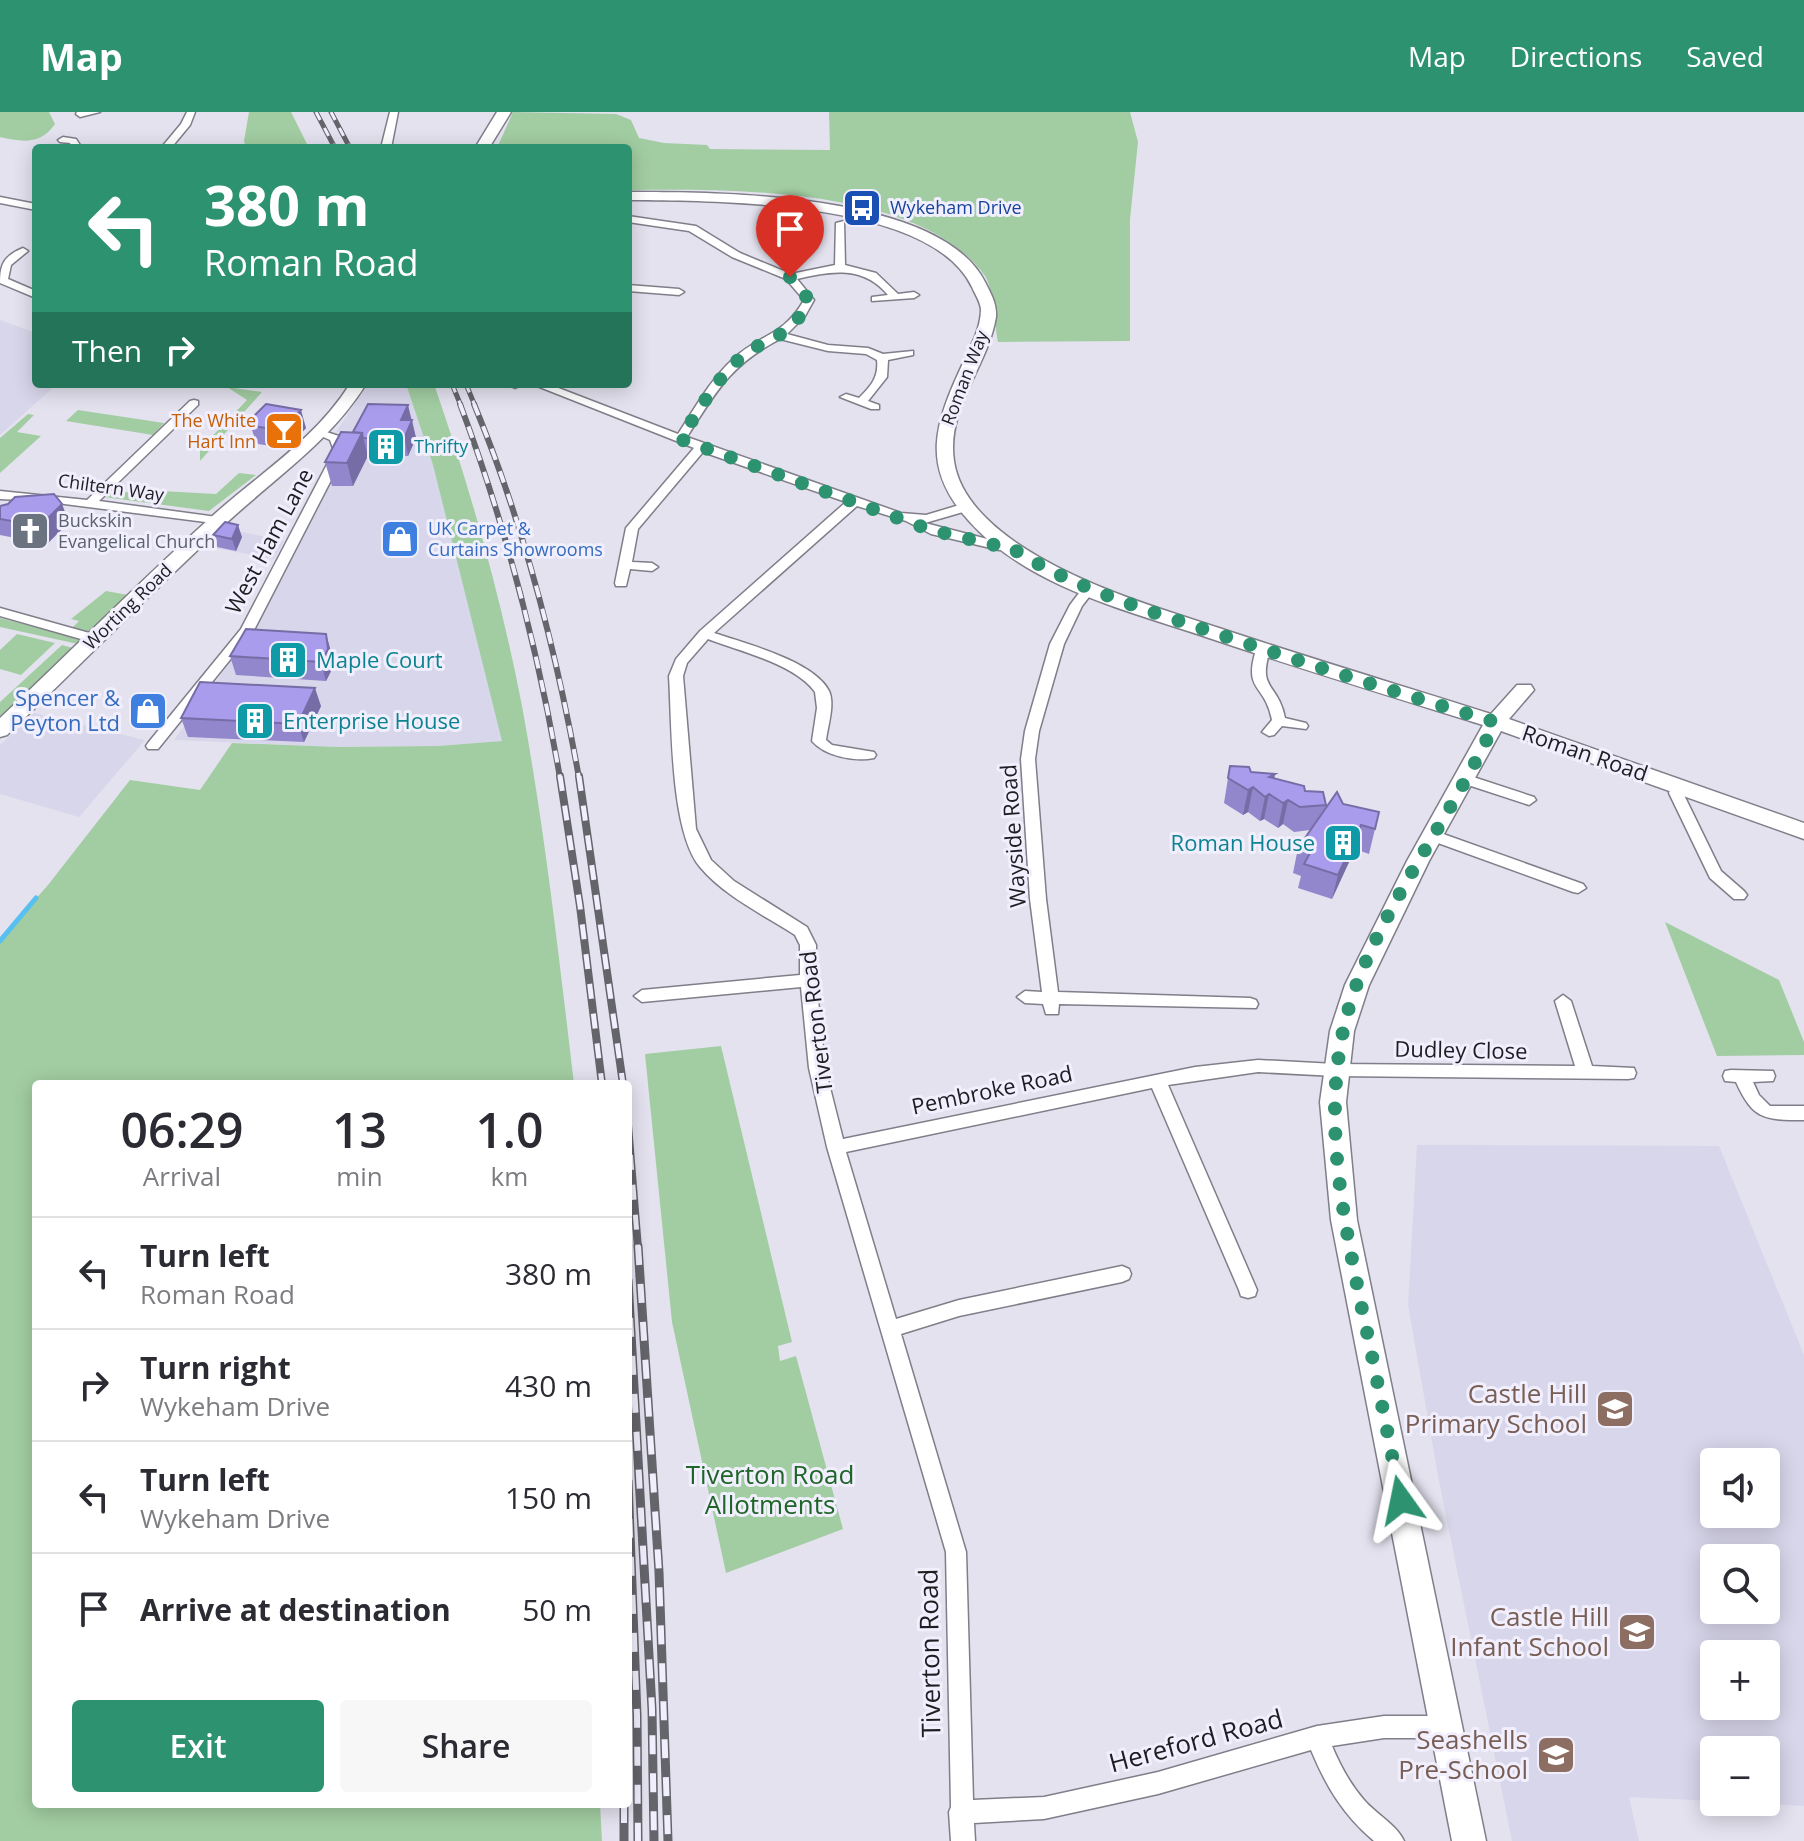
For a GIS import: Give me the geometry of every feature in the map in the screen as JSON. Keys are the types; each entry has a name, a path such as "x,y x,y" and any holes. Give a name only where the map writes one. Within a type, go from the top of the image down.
{"street":[{"path":"80,114 96,112"},
{"path":"169,144 191,112"},
{"path":"387,144 394,112"},
{"path":"484,144 504,112"},
{"path":"63,140 75,144"},
{"name":"Roman Way","path":"632,196 708,197 838,210 909,230 939,244 960,260 976,277 988,304 985,335 944,431 947,470 966,507"},
{"path":"1,201 32,206"},
{"path":"632,220 692,228 736,255 790,277 809,300 802,315 781,336 737,360 680,439"},
{"path":"840,266 844,230"},
{"path":"23,251 6,261 1,273 9,285 32,294"},
{"path":"790,277 840,266 868,272 895,297"},
{"path":"632,288 679,292"},
{"path":"876,299 914,295"},
{"path":"781,336 828,348 868,351 882,358 909,353"},
{"path":"861,402 879,384 885,372 882,358"},
{"name":"Worting Road","path":"0,730 217,521 320,433 356,388"},
{"name":"Roman Road","path":"548,388 931,530 999,546 1007,545"},
{"path":"846,397 875,407"},
{"path":"90,503 194,403"},
{"name":"West Ham Lane","path":"153,746 247,630 340,451 335,438 320,433"},
{"path":"621,583 632,528 701,447"},
{"name":"Chiltern Way","path":"0,495 90,503 217,521"},
{"path":"0,512 20,496"},
{"name":"Tiverton Road","path":"854,502 705,634 681,662 676,676 689,829 705,863 729,885 801,931 808,945 808,980 817,1068 836,1147 956,1552 963,1841"},
{"name":"Roman Road","path":"910,520 927,519 966,507 1007,545 1044,568 1090,588 1263,650 1495,722 1678,784 1804,831"},
{"path":"626,565 652,567"},
{"name":"Wayside Road","path":"1052,1004 1038,899 1028,759 1032,731 1057,644 1076,605 1090,588"},
{"path":"0,612 95,639"},
{"path":"705,634 764,655 815,680 823,693 819,741 828,749 870,754"},
{"path":"1263,650 1257,669 1258,680 1275,701 1274,727 1301,726"},
{"path":"1469,1841 1344,1220 1334,1133 1335,1070 1342,1031 1357,985 1432,835 1495,722 1524,690"},
{"path":"1464,779 1510,788 1529,800"},
{"path":"1678,784 1676,793 1715,874 1739,895"},
{"path":"1432,835 1578,888"},
{"path":"676,975 679,993"},
{"path":"642,996 808,980"},
{"path":"1025,997 1052,1004 1250,1004"},
{"path":"1563,1001 1586,1073"},
{"name":"Pembroke Road","path":"836,1147 1195,1073 1258,1066 1335,1070"},
{"name":"Dudley Close","path":"1335,1070 1628,1073"},
{"path":"1767,1076 1737,1076 1755,1106 1766,1113 1804,1113"},
{"path":"1158,1082 1248,1290"},
{"path":"892,1329 959,1308 1122,1274"},
{"name":"Hereford Road","path":"960,1812 1058,1805 1158,1783 1317,1737 1384,1727 1448,1727"},
{"path":"1317,1737 1340,1792 1364,1820 1392,1841"}],"shaded area":[{"path":"0,320 32,332 32,388 53,388 0,435"},
{"path":"365,388 407,388 433,465 503,741 438,746 338,747 174,740 251,633 351,433 336,432"},
{"path":"223,528 284,541 274,559 204,546"},
{"path":"34,713 145,740 79,817 0,794 0,745"},
{"name":"Castle Hill Primary School","path":"1417,1145 1719,1146 1804,1355 1804,1806 1780,1805 1780,1736 1700,1736 1700,1800 1629,1797 1639,1841 1512,1841 1439,1481 1408,1305"}],"green space":[{"path":"0,112 49,112 55,124 37,139 23,141 0,137"},
{"path":"249,112 291,112 307,144 245,144"},
{"path":"513,112 616,114 631,120 639,138 664,143 707,145 710,149 830,150 829,112 1130,112 1138,142 1130,219 1130,341 998,342 992,298 985,276 955,246 916,224 870,209 768,193 632,190 632,144 499,144"},
{"path":"229,388 262,392 200,461 200,449 247,400"},
{"path":"407,388 435,388 472,503 504,624 538,800 574,1080 32,1080 32,1808 600,1808 602,1841 0,1841 0,939 48,885 130,780 200,790 232,743 338,747 438,746 502,741 433,465"},
{"path":"78,410 164,423 153,435 66,421"},
{"path":"28,414 34,415 17,432 41,436 0,473 0,438"},
{"path":"239,473 256,475 209,511 104,497 112,490 155,496 161,491 216,494"},
{"path":"106,591 128,595 89,633 70,630 79,621 71,619"},
{"path":"0,618 82,639 78,644 0,627"},
{"path":"17,634 55,643 21,675 0,669 0,650"},
{"path":"62,645 73,648 0,722 0,702"},
{"path":"1665,922 1779,980 1804,1042 1804,1055 1717,1056"},
{"name":"Tiverton Road Allotments","path":"721,1046 792,1342 778,1346 780,1361 796,1356 843,1529 726,1573 672,1322 645,1054"}],"building":[{"path":"266,404 301,410 290,422 280,421 273,429 253,426 256,422 249,421"},
{"path":"368,404 408,405 401,420 412,420 404,439 363,438 362,433 353,432"},
{"path":"341,432 362,433 347,463 325,462"},
{"path":"54,494 62,504 40,526 0,519 0,506 8,504 15,497"},
{"path":"225,522 238,525 232,539 213,535"},
{"path":"246,629 326,634 328,649 321,662 230,656"},
{"path":"200,682 315,688 298,724 181,718"},
{"path":"1230,766 1275,774 1269,777 1304,786 1305,791 1323,792 1326,805 1300,807 1288,800 1283,803 1269,794 1265,797 1253,787 1248,790 1228,778"},
{"path":"1337,792 1343,804 1379,812 1375,829 1361,825 1338,875 1304,864 1310,853 1298,848"}],"waterway":[{"path":"0,941 36,898"}],"railway":[{"path":"316,112 333,144"},
{"path":"331,112 348,144"},
{"path":"454,388 461,406"},
{"path":"468,388 475,406"},
{"path":"460,404 492,496 519,589 542,683 560,778"},
{"path":"474,404 508,495 537,588 579,778"},
{"path":"560,776 602,1080"},
{"path":"579,776 622,1080"},
{"path":"632,1174 638,1248"},
{"path":"638,1246 659,1572 668,1841"},
{"path":"632,1352 652,1709 654,1841"},
{"path":"632,1585 638,1841"},
{"path":"624,1808 624,1841"}],"place":[{"name":"Wykeham Drive","path":"862,208"},
{"name":"The White Hart Inn","path":"284,431"},
{"name":"Thrifty","path":"386,447"},
{"name":"Buckskin Evangelical Church","path":"30,531"},
{"name":"UK Carpet & Curtains Showrooms","path":"400,539"},
{"name":"Maple Court","path":"288,660"},
{"name":"Spencer & Peyton Ltd","path":"148,711"},
{"name":"Enterprise House","path":"255,721"},
{"name":"Roman House","path":"1343,843"},
{"name":"Castle Hill Primary School","path":"1615,1409"},
{"name":"Castle Hill Infant School","path":"1637,1632"},
{"name":"Seashells Pre-School","path":"1556,1755"}],"route":[{"path":"790,277 809,300 802,315 781,336 737,360 680,439 931,530 999,546 1007,545 1060,576 1263,650 1495,722 1371,953 1342,1031 1335,1070 1334,1133 1344,1220 1401,1500"}]}
